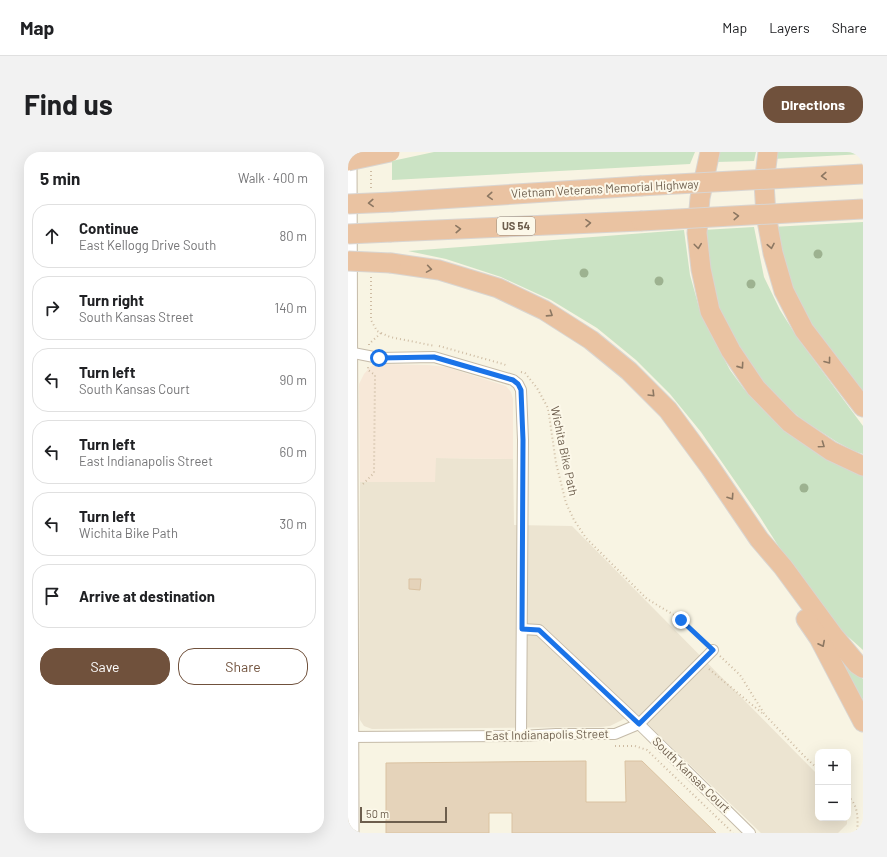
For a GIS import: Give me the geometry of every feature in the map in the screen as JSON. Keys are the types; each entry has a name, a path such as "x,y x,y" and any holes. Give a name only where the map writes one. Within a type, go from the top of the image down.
{"highway":[{"path":"348,161 390,152"},
{"path":"710,152 700,198 697,233 701,269 710,311 731,351 756,388 790,423 831,451 863,466"},
{"path":"768,152 764,183 766,215 773,253 784,291 804,330 863,407"},
{"name":"Vietnam Veterans Memorial Highway","path":"348,204 863,174"},
{"name":"US 54","path":"348,234 641,221 863,209"},
{"path":"348,261 391,263 439,270 498,288 544,310 591,340 629,371 668,410 710,467 759,539 783,567 833,635 857,664 863,668"},
{"path":"759,539 776,574 819,638 863,722"}],"street":[{"path":"350,152 350,737 352,833"},
{"path":"350,352 379,358 434,357 513,380 518,384 521,390 523,440 521,736"},
{"name":"South Kansas Court","path":"522,629 539,630 639,724 750,833"},
{"name":"East Indianapolis Street","path":"350,737 615,734 639,724 713,650"}],"path":[{"path":"371,168 371,192"},
{"path":"371,272 371,320 377,331 390,338 443,347 510,367"},
{"path":"363,484 374,473 375,375 368,370 369,344 381,333"},
{"name":"Wichita Bike Path","path":"517,370 524,374 537,388 548,408 556,463 566,503 574,520 586,538 647,599 681,620 740,675 765,715 815,766"},
{"path":"708,669 765,715"},
{"path":"615,746 635,746 647,750 733,833"},
{"path":"851,799 857,811 857,832 854,833"}],"shaded area":[{"path":"381,364 446,367 506,386 511,392 513,399 513,459 436,458 435,482 360,482 359,384 364,374 371,366"},
{"path":"435,458 513,459 514,525 572,526 815,772 815,821 847,821 847,824 838,833 761,833 636,713 610,726 601,727 372,729 364,726 360,720 359,711 360,482 435,482"}],"green space":[{"path":"434,152 695,152 690,164 392,180 392,161"},
{"path":"719,152 756,152 754,161 716,162"},
{"path":"774,152 863,152 863,154 773,159"},
{"path":"863,222 863,397 805,319 788,283 772,227"},
{"path":"754,227 764,277 780,310 797,337 863,426 863,454 837,442 803,420 772,395 730,337 715,298 703,230"},
{"path":"684,230 690,275 700,311 730,370 744,389 769,415 794,436 863,472 863,650 834,624 779,547 701,432 670,394 636,360 597,328 551,300 501,277 446,259 408,251"},
{"path":"847,665 863,679 863,700 846,671"}],"building":[{"path":"409,579 421,579 420,590 409,589"},
{"path":"586,761 586,802 626,802 625,761 642,761 716,833 512,833 512,813 489,813 489,833 386,833 386,763"}],"route":[{"path":"379,358 434,357 513,380 518,384 521,390 523,440 522,629 539,630 639,724 713,650 681,620"}]}
